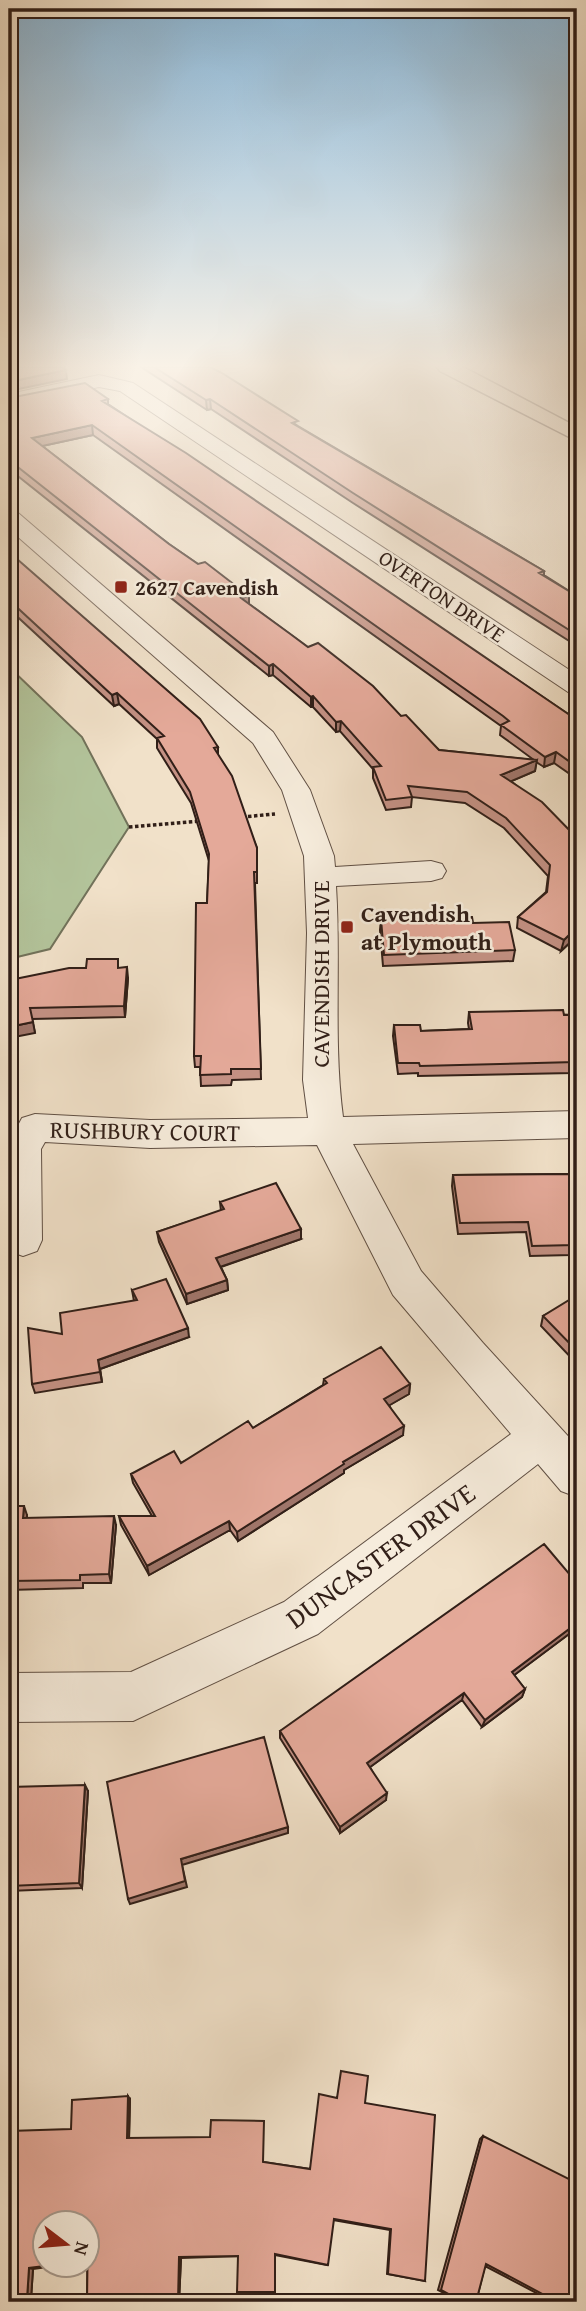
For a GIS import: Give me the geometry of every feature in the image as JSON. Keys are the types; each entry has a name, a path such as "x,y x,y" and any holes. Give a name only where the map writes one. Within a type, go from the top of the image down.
{"street":[{"name":"OVERTON DRIVE","path":"259,475 577,686"},
{"name":"CAVENDISH DRIVE","path":"9,517 263,738 296,790 319,856 323,933 321,1080 327,1130 407,1283 468,1356 577,1477"},
{"path":"320,877 431,871"},
{"path":"327,1130 577,1125"},
{"name":"RUSHBURY COURT","path":"23,1240 23,1149 35,1128 150,1134 327,1130"},
{"name":"DUNCASTER DRIVE","path":"9,1696 133,1696 301,1618 541,1436"}],"path":[{"path":"237,818 304,811"},
{"path":"129,827 210,820"}],"green space":[{"path":"9,667 82,737 129,827 50,949 9,959"}],"building":[{"path":"28,475 80,475 169,544 198,564 205,562 249,596 241,598 308,647 318,643 373,686 401,716 406,715 439,750 537,760 501,775 542,802 577,838 577,927 564,940 518,917 547,892 550,865 506,818 467,792 408,786 412,797 386,800 373,767 381,766 341,721 336,722 313,696 273,664 269,666"},
{"path":"162,475 218,475 577,720 577,767 556,752 545,757 501,725 509,721"},
{"path":"325,475 380,475 544,571 539,573 577,596 577,635"},
{"path":"9,552 200,719 218,747 214,748 232,776 257,848 257,872 254,872 261,1069 231,1069 231,1074 200,1075 201,1056 194,1056 196,903 207,903 209,854 190,792 157,738 164,736 117,693 112,695 9,600"},
{"path":"472,917 473,923 509,922 515,950 384,955 381,919"},
{"path":"87,959 118,959 118,968 127,967 124,1006 30,1008 33,1022 9,1027 10,980 69,968 86,968"},
{"path":"563,1010 564,1015 577,1015 575,1062 420,1066 419,1063 398,1063 394,1025 420,1025 421,1031 472,1029 469,1012"},
{"path":"577,1174 577,1233 572,1233 574,1245 532,1246 528,1222 460,1223 453,1175"},
{"path":"276,1183 301,1229 216,1258 227,1280 186,1294 157,1232 224,1209 220,1202"},
{"path":"166,1279 188,1328 98,1360 100,1372 32,1384 28,1328 62,1334 60,1313 137,1300 132,1290"},
{"path":"574,1297 577,1300 577,1351 543,1316"},
{"path":"381,1347 410,1384 384,1399 404,1426 343,1462 344,1464 237,1532 229,1521 147,1566 119,1516 155,1516 131,1474 174,1451 181,1463 248,1421 253,1428 327,1383 324,1379"},
{"path":"9,1506 24,1506 23,1518 114,1516 109,1574 80,1575 80,1580 9,1581"},
{"path":"544,1544 577,1583 577,1623 512,1672 525,1689 485,1720 464,1693 367,1763 387,1793 340,1827 280,1731"},
{"path":"264,1737 288,1827 181,1859 185,1881 128,1899 107,1782"},
{"path":"85,1785 79,1883 9,1886 9,1787"},
{"path":"341,2071 368,2076 365,2103 435,2115 425,2281 388,2274 391,2229 334,2219 328,2265 275,2254 275,2292 237,2292 238,2256 179,2257 178,2302 87,2302 87,2280 102,2280 102,2210 32,2210 32,2268 29,2268 27,2299 9,2300 9,2131 71,2129 72,2100 128,2096 127,2138 210,2137 211,2120 264,2121 263,2162 310,2169 319,2094 337,2098"},
{"path":"483,2136 577,2183 577,2302 550,2302 550,2298 486,2264 476,2302 463,2302 441,2290"}],"place":[{"name":"2627 Cavendish","path":"121,587"},
{"name":"Cavendish at Plymouth","path":"347,927"}]}
